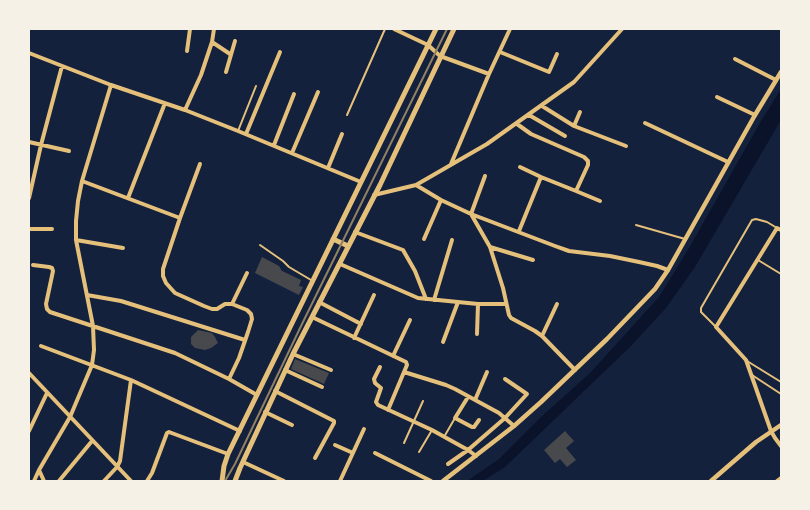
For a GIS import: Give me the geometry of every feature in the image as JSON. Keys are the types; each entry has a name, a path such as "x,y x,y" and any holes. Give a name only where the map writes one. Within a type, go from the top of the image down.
{"main road":[{"path":"222,481 228,454 436,29"},
{"path":"235,481 285,370 340,264 454,29"},
{"path":"333,239 348,246"}],"street":[{"path":"187,51 190,29"},
{"path":"185,110 201,75 212,42 214,29"},
{"path":"394,29 428,45 440,56 489,74"},
{"path":"451,164 510,29"},
{"path":"374,195 416,185 517,124 574,82 622,29"},
{"path":"226,72 235,41"},
{"path":"212,42 230,54"},
{"path":"246,134 280,52"},
{"path":"500,52 549,72 557,54"},
{"path":"29,53 111,85 185,110 361,182"},
{"path":"735,59 776,80"},
{"path":"29,198 62,66"},
{"path":"443,481 514,426 575,370 655,289 668,270 781,72"},
{"path":"34,481 70,417 92,365 94,350 93,326 76,240 77,211 82,181 111,85"},
{"path":"292,153 318,92"},
{"path":"274,146 294,94"},
{"path":"717,97 755,115"},
{"path":"128,198 165,103"},
{"path":"542,106 574,126 626,146"},
{"path":"574,126 580,112"},
{"path":"528,115 565,136"},
{"path":"646,123 728,162"},
{"path":"517,124 531,134 588,160 588,165 576,191"},
{"path":"328,168 342,134"},
{"path":"29,142 69,151"},
{"path":"200,164 163,269 163,276 166,283 176,293 204,306 217,309 225,304 232,304 247,310 251,314 252,319 239,358 229,379"},
{"path":"520,166 541,177 600,201"},
{"path":"485,176 472,214 490,246 509,315 542,336 575,370"},
{"path":"519,231 541,177"},
{"path":"82,181 180,218"},
{"path":"416,185 441,200 472,214 569,251 610,256 668,270"},
{"path":"424,239 441,200"},
{"path":"29,229 52,229"},
{"path":"779,229 716,327 746,360 771,431 781,446"},
{"path":"355,232 403,250 415,271 426,299"},
{"path":"76,240 124,248"},
{"path":"434,300 452,240"},
{"path":"490,246 533,260"},
{"path":"340,264 418,298 478,304 506,304"},
{"path":"33,265 49,267 53,271 46,304 50,312 175,353 257,395"},
{"path":"232,304 247,273"},
{"path":"88,295 121,301 245,340"},
{"path":"354,338 374,295"},
{"path":"319,302 361,324"},
{"path":"443,342 458,302"},
{"path":"477,334 478,304"},
{"path":"542,336 557,304"},
{"path":"312,317 407,363 388,410"},
{"path":"392,356 410,320"},
{"path":"40,346 131,380 240,431"},
{"path":"293,354 331,370"},
{"path":"380,367 374,378 382,389 376,404 432,430 476,456"},
{"path":"285,370 322,387"},
{"path":"404,372 446,385 499,413 514,426"},
{"path":"474,400 487,372"},
{"path":"29,373 131,481"},
{"path":"104,481 118,467 120,461 131,380"},
{"path":"448,464 468,450 505,418 527,394 505,380"},
{"path":"275,391 334,421 315,458"},
{"path":"29,431 47,393"},
{"path":"468,397 455,418 472,428 479,420"},
{"path":"265,412 292,425"},
{"path":"711,481 756,442 781,425"},
{"path":"340,481 364,429"},
{"path":"147,481 169,432 228,454"},
{"path":"59,481 92,441"},
{"path":"335,445 353,454"},
{"path":"375,453 431,481"},
{"path":"242,462 284,481"},
{"path":"39,470 44,481"},
{"path":"777,481 781,478"}],"lane":[{"path":"347,115 385,29"},
{"path":"238,131 256,86"},
{"path":"716,327 701,312 701,308 752,220 756,218 779,229"},
{"path":"636,225 685,238"},
{"path":"260,245 283,261 289,268 313,281"},
{"path":"758,260 781,274"},
{"path":"746,360 781,382"},
{"path":"752,374 781,394"},
{"path":"404,443 423,401"},
{"path":"444,437 455,418"},
{"path":"419,452 432,430"}],"water":[{"path":"781,89 781,120 695,267 666,308 629,348 505,467 483,481 467,481 499,459 542,416 590,373 659,297"}],"building":[{"path":"262,257 279,266 282,271 301,280 299,286 303,287 299,295 255,273"},
{"path":"198,330 212,333 218,343 205,350 195,348 191,344 191,337"},
{"path":"295,359 329,373 324,384 291,369"},
{"path":"565,431 574,441 566,448 576,460 567,467 560,459 555,463 544,450"}],"railway":[{"path":"225,481 447,29"}]}
